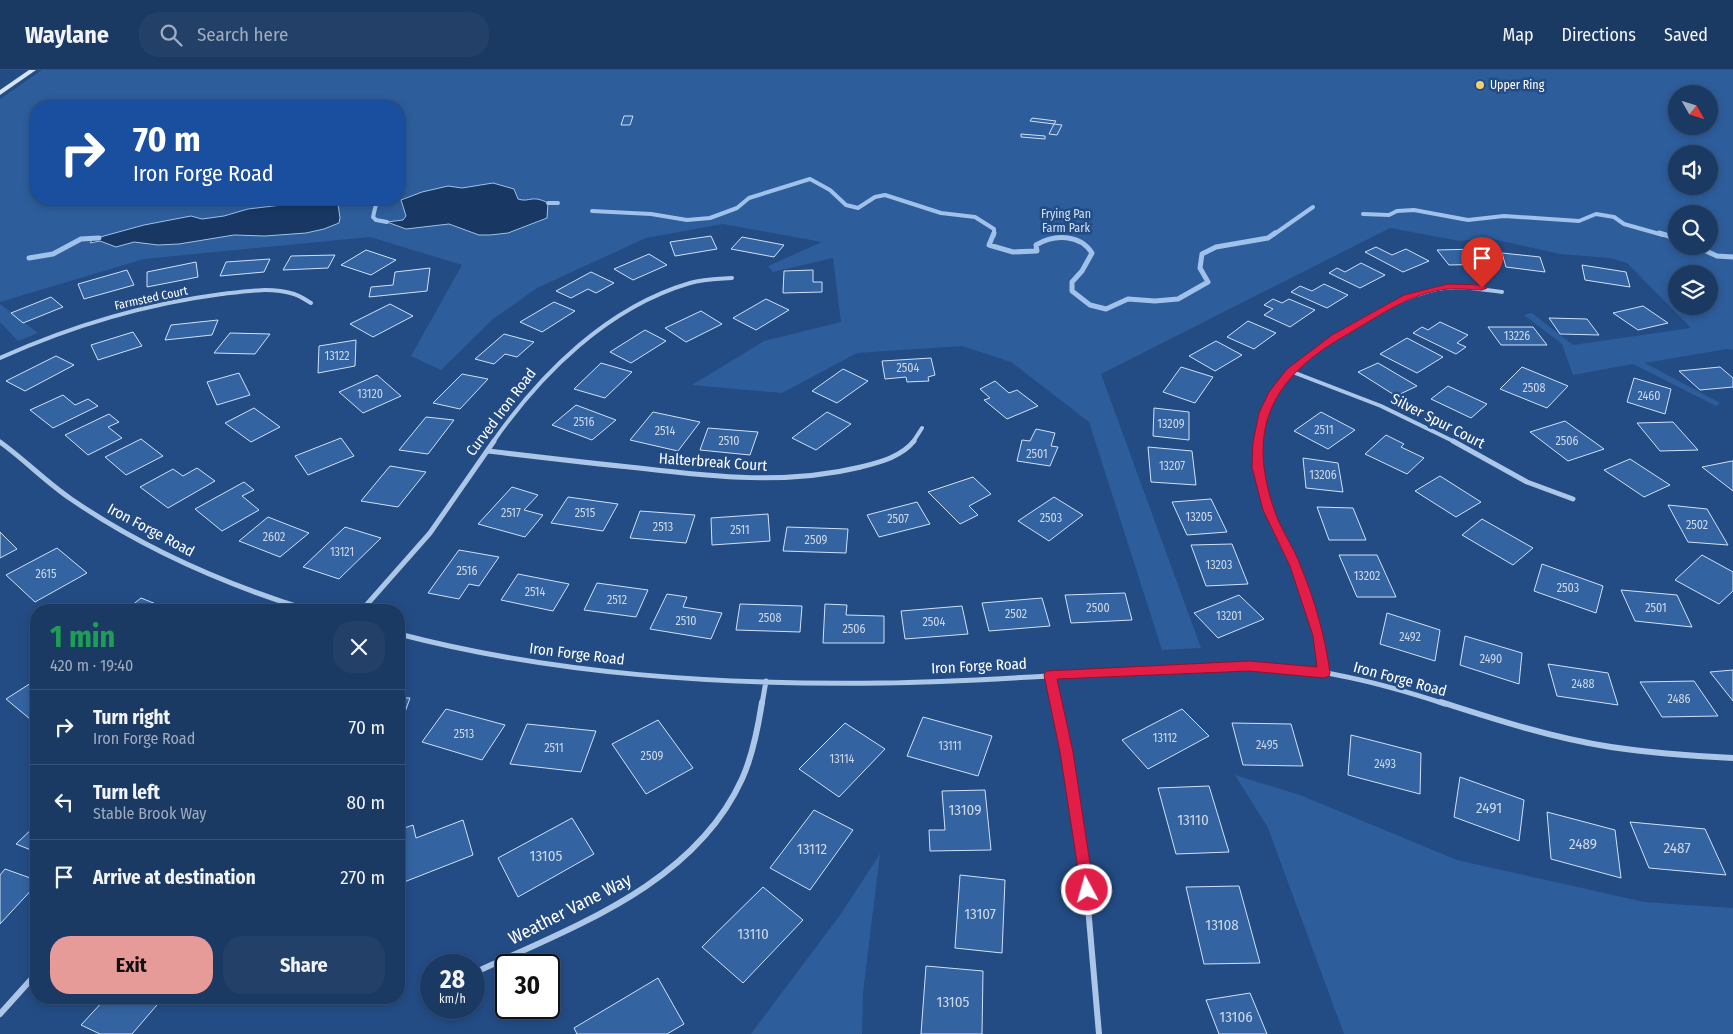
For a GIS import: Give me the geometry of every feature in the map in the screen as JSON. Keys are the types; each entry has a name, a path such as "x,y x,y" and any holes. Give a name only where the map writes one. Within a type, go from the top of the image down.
{"main road":[{"path":"0,93 33,70"}],"street":[{"name":"Curved Iron Road","path":"367,604 439,521 522,404 547,374 576,348 609,324 643,303 678,287 704,280 732,278"},
{"path":"1324,673 1319,636 1296,566 1268,510 1257,467 1258,442 1264,413 1274,392 1290,371 1335,337 1407,297 1448,286 1482,288 1502,292"},
{"name":"Farmsted Court","path":"0,358 34,343 87,324 186,300 270,291 294,294 311,303"},
{"name":"Silver Spur Court","path":"1290,371 1381,406 1454,441 1527,482 1572,499"},
{"name":"Halterbreak Court","path":"488,451 712,477 778,479 831,474 884,461 909,447 918,437 922,428"},
{"name":"Iron Forge Road","path":"1,443 72,500 136,539 210,575 291,604"},
{"name":"Iron Forge Road","path":"405,636 445,646 520,660 662,677 766,682 883,683 1249,666 1324,673 1388,686 1502,722 1555,736 1610,747 1665,754 1733,758"},
{"path":"1050,675 1066,752 1085,872 1099,1034"},
{"name":"Weather Vane Way","path":"485,968 620,904 653,883 683,858 708,832 736,790 753,747 766,682"},
{"path":"0,1014 30,981"}],"green space":[{"name":"Frying Pan Farm Park","path":"42,70 1733,70 1733,350 1727,349 1645,363 1720,403 1716,406 1633,364 1573,375 1562,344 1524,315 1532,313 1573,345 1691,328 1678,315 1718,315 1718,265 1668,265 1668,305 1627,263 1610,258 1560,254 1488,238 1460,241 1390,228 1101,374 1201,648 1162,650 1089,422 1011,362 962,346 857,353 782,393 692,385 764,341 841,322 833,258 773,272 768,266 822,242 723,224 646,238 537,288 493,319 441,370 411,356 462,265 370,237 144,259 0,302 0,99"},
{"path":"0,304 38,333 18,341 0,322"},
{"path":"1235,775 1300,795 1457,860 1644,902 1733,908 1733,1034 1344,1034 1268,828"},
{"path":"880,854 863,992 862,1034 751,1034 840,915"}],"shaded area":[{"path":"493,183 514,189 518,199 538,199 548,203 547,218 508,233 490,235 479,235 449,224 406,229 387,222 403,220 406,216 403,205 405,205 405,198 448,186 462,188"},
{"path":"282,205 338,205 340,218 339,223 306,233 265,236 234,235 179,244 158,245 134,242 116,247 100,241 90,243 93,239 144,225 191,216 202,219 224,216 248,209"}],"building":[{"path":"624,116 633,116 630,125 621,125"},
{"path":"1032,118 1056,121 1054,124 1030,121"},
{"path":"1054,124 1062,125 1057,135 1049,134"},
{"path":"1021,134 1045,136 1045,139 1021,137"},
{"path":"711,236 717,249 675,256 670,242"},
{"path":"742,237 784,245 774,257 731,249"},
{"path":"1376,247 1392,255 1406,249 1429,261 1403,272 1365,252"},
{"path":"1478,249 1491,264 1449,265 1437,250"},
{"path":"366,250 396,260 371,275 341,265"},
{"path":"1502,253 1540,257 1545,272 1506,267"},
{"path":"649,254 667,265 633,280 614,269"},
{"path":"335,255 328,268 283,270 291,256"},
{"path":"270,259 264,272 220,276 226,262"},
{"path":"196,262 198,277 147,287 147,272"},
{"path":"1361,263 1385,275 1360,288 1329,273 1337,268 1345,272"},
{"path":"1582,265 1626,272 1630,287 1585,280"},
{"path":"430,268 427,291 369,297 371,287 393,285 395,272"},
{"path":"127,270 134,285 84,299 78,284"},
{"path":"813,270 813,282 822,282 822,292 783,293 784,271"},
{"path":"591,272 614,283 596,293 588,289 571,298 556,291"},
{"path":"1324,284 1348,295 1327,308 1291,292 1300,286 1312,291"},
{"path":"51,297 63,307 23,323 11,313"},
{"path":"766,299 789,310 756,330 733,318"},
{"path":"1273,299 1282,303 1289,299 1315,310 1290,327 1264,315 1273,309 1264,305"},
{"path":"554,302 575,311 542,332 520,322"},
{"path":"390,304 413,316 373,337 350,324"},
{"path":"1643,306 1668,323 1638,330 1613,313"},
{"path":"701,311 722,324 686,342 665,328"},
{"path":"1549,318 1587,319 1599,335 1560,334"},
{"path":"218,320 212,335 165,340 171,325"},
{"path":"1248,321 1276,333 1254,349 1227,337"},
{"path":"1440,322 1468,335 1457,343 1466,347 1456,354 1413,333 1422,327 1428,330"},
{"path":"1488,327 1533,327 1547,345 1501,345"},
{"path":"645,330 666,341 631,363 610,352"},
{"path":"133,332 142,346 98,360 91,345"},
{"path":"230,333 270,334 255,354 214,353"},
{"path":"504,334 534,342 517,357 505,354 494,364 475,359"},
{"path":"1407,338 1443,357 1417,373 1380,354"},
{"path":"356,340 355,366 318,373 319,346"},
{"path":"1216,341 1242,355 1215,371 1189,356"},
{"path":"56,356 74,365 25,391 6,381"},
{"path":"931,358 935,375 928,377 929,381 907,382 906,377 885,379 882,361"},
{"path":"601,363 632,372 605,398 574,389"},
{"path":"1378,363 1417,386 1396,396 1358,372"},
{"path":"1181,367 1213,377 1195,403 1163,392"},
{"path":"1522,367 1568,386 1547,408 1500,389"},
{"path":"1720,367 1733,378 1733,387 1700,390 1679,371"},
{"path":"843,369 868,381 837,403 812,391"},
{"path":"239,373 250,395 217,405 207,382"},
{"path":"462,374 488,379 460,409 433,403"},
{"path":"377,375 401,396 363,413 339,392"},
{"path":"1634,378 1671,389 1665,414 1627,402"},
{"path":"995,381 1009,393 1017,390 1038,406 1007,419 984,400 990,398 980,389"},
{"path":"1448,386 1487,404 1471,418 1431,399"},
{"path":"63,395 75,405 88,399 98,406 53,428 30,410"},
{"path":"576,405 616,420 592,440 552,425"},
{"path":"254,408 280,427 251,442 225,423"},
{"path":"1154,408 1189,412 1189,440 1153,436"},
{"path":"653,412 700,422 678,451 630,440"},
{"path":"827,412 851,424 816,450 792,438"},
{"path":"1321,412 1355,430 1328,449 1294,431"},
{"path":"109,414 119,422 108,427 122,438 88,455 65,435"},
{"path":"426,417 454,420 428,454 399,450"},
{"path":"1565,421 1604,449 1568,461 1530,432"},
{"path":"1673,422 1698,450 1660,451 1637,423"},
{"path":"708,428 758,432 750,455 700,450"},
{"path":"1036,429 1055,433 1051,446 1058,447 1050,466 1017,461 1022,440 1030,441"},
{"path":"1386,435 1404,444 1401,447 1424,458 1407,474 1365,454"},
{"path":"341,438 354,456 308,475 295,456"},
{"path":"141,439 163,456 126,475 105,457"},
{"path":"1148,447 1192,451 1196,485 1151,482"},
{"path":"1303,458 1338,463 1343,492 1306,488"},
{"path":"1630,459 1670,485 1644,497 1604,470"},
{"path":"1733,461 1733,491 1702,467"},
{"path":"390,466 426,472 398,507 361,501"},
{"path":"197,468 215,481 168,508 140,487 173,469 183,476"},
{"path":"1440,476 1481,502 1456,517 1415,491"},
{"path":"973,477 991,494 969,506 978,515 960,524 928,492"},
{"path":"244,482 254,490 242,496 259,510 222,531 195,509"},
{"path":"512,487 538,495 524,510 543,515 525,537 478,524"},
{"path":"568,497 618,504 603,531 551,523"},
{"path":"1054,497 1083,515 1049,541 1018,521"},
{"path":"1211,499 1227,532 1187,535 1172,502"},
{"path":"917,502 930,524 879,537 867,515"},
{"path":"1668,505 1707,509 1728,545 1688,542"},
{"path":"1317,507 1353,508 1366,540 1329,540"},
{"path":"640,511 695,515 686,543 630,538"},
{"path":"768,514 770,541 712,545 711,518"},
{"path":"268,517 309,533 280,557 239,541"},
{"path":"1482,519 1533,548 1513,565 1462,535"},
{"path":"345,527 381,538 339,579 303,567"},
{"path":"787,527 848,529 846,553 783,551"},
{"path":"0,532 17,549 0,558"},
{"path":"1232,544 1248,584 1206,586 1191,545"},
{"path":"57,548 87,573 35,602 6,575"},
{"path":"459,550 499,557 479,586 469,584 459,599 428,593"},
{"path":"1339,555 1377,555 1396,597 1357,597"},
{"path":"1702,555 1733,572 1733,591 1719,604 1675,580"},
{"path":"1542,564 1603,586 1596,613 1534,591"},
{"path":"518,574 569,584 553,611 501,600"},
{"path":"597,583 648,590 636,617 584,610"},
{"path":"1621,590 1677,595 1692,627 1635,621"},
{"path":"1125,593 1132,620 1071,623 1065,595"},
{"path":"667,594 687,597 683,607 722,613 711,639 650,629"},
{"path":"1239,595 1264,619 1218,638 1194,613"},
{"path":"141,598 156,604 134,604"},
{"path":"1042,598 1050,626 989,631 982,603"},
{"path":"740,604 802,606 800,632 736,630"},
{"path":"825,604 847,605 846,615 884,616 884,643 823,643"},
{"path":"962,606 968,634 905,639 901,611"},
{"path":"1387,613 1440,630 1435,661 1380,644"},
{"path":"1465,636 1522,653 1519,684 1460,665"},
{"path":"1548,664 1608,673 1618,705 1557,696"},
{"path":"1733,670 1733,701 1710,672"},
{"path":"1694,681 1718,716 1662,717 1640,682"},
{"path":"30,684 30,719 6,699"},
{"path":"405,698 410,698 405,712"},
{"path":"446,709 505,725 482,760 422,742"},
{"path":"1182,709 1209,736 1148,769 1122,740"},
{"path":"923,717 992,736 978,776 907,756"},
{"path":"658,720 693,768 646,794 612,744"},
{"path":"845,723 885,749 839,797 799,769"},
{"path":"1232,723 1291,724 1303,766 1243,765"},
{"path":"527,724 596,731 581,772 510,764"},
{"path":"1351,735 1421,753 1420,794 1348,775"},
{"path":"1460,777 1524,800 1519,841 1454,817"},
{"path":"1209,786 1229,852 1176,854 1158,788"},
{"path":"985,790 991,850 930,851 929,830 945,830 942,791"},
{"path":"814,810 853,830 810,890 770,868"},
{"path":"1547,812 1615,830 1621,878 1551,859"},
{"path":"572,818 594,854 518,897 498,858"},
{"path":"463,820 473,855 405,882 405,828 413,825 416,838"},
{"path":"1630,822 1705,829 1726,875 1649,868"},
{"path":"30,831 30,850 16,844"},
{"path":"5,869 30,878 30,892 0,924 0,875"},
{"path":"960,875 1005,880 1002,953 955,948"},
{"path":"1239,886 1260,963 1204,964 1186,887"},
{"path":"763,887 803,920 743,983 702,947"},
{"path":"926,966 983,971 982,1034 921,1034"},
{"path":"658,978 684,1024 667,1034 577,1034 574,1028"},
{"path":"1250,993 1267,1034 1219,1034 1206,1000"},
{"path":"100,1004 158,1004 132,1034 100,1034 81,1025"}],"waterway":[{"path":"592,211 651,214 687,220 710,218 737,208 749,198 810,179 830,190 846,205 858,208 875,197 885,195 941,213 975,217 994,229 994,233"},
{"path":"548,203 558,203"},
{"path":"376,205 373,217 376,220 387,222"},
{"path":"1273,235 1313,207"},
{"path":"1363,214 1389,215 1397,211 1414,210 1468,220 1504,216 1579,221 1596,214 1614,217 1624,224 1663,235"},
{"path":"994,233 989,245 1013,252 1037,251 1036,245 1051,239 1066,238 1081,242 1092,253 1082,271 1072,282 1072,291 1090,305 1106,309 1128,299 1155,301 1178,299 1208,282 1200,268 1202,254 1216,247 1268,238 1275,233"},
{"path":"1659,233 1668,236"},
{"path":"29,258 53,254 81,239 99,238"},
{"path":"1715,255 1733,257"}],"place":[{"name":"Upper Ring","path":"1480,85"}],"route":[{"path":"1087,890 1066,752 1050,675 1249,666 1324,673 1319,636 1296,566 1268,510 1257,467 1258,442 1264,413 1274,392 1290,371 1335,337 1407,297 1448,286 1482,288"}]}
